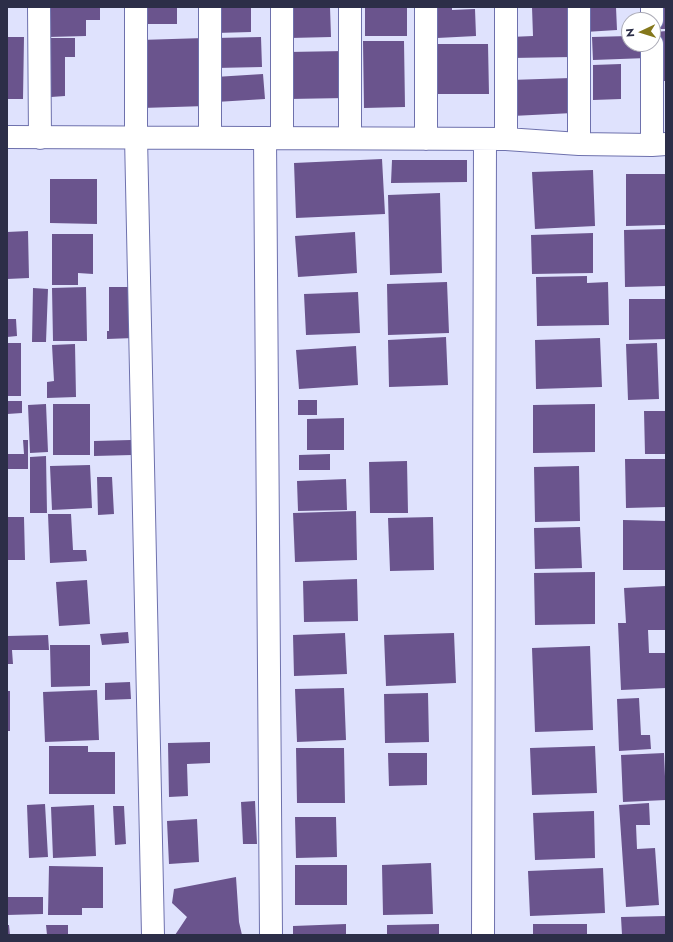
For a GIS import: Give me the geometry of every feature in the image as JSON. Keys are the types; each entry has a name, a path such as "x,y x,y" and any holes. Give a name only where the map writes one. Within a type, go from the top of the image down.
{"street":[{"path":"39,7 40,138"},
{"path":"136,7 136,137 153,935"},
{"path":"210,7 210,138"},
{"path":"271,935 273,138 282,7"},
{"path":"350,7 350,138"},
{"path":"426,7 426,139"},
{"path":"484,935 496,139 506,7"},
{"path":"579,7 579,144"},
{"path":"7,137 496,139 579,144 659,145 653,52"}],"building":[{"path":"48,7 100,7 100,20 86,20 86,36 48,37"},
{"path":"142,7 177,7 177,24 142,24"},
{"path":"215,7 251,7 251,32 216,33"},
{"path":"289,7 330,7 331,37 290,38"},
{"path":"365,7 407,7 407,36 365,36"},
{"path":"436,7 452,7 452,10 475,9 476,36 437,38"},
{"path":"532,7 571,7 572,57 511,58 510,37 533,36"},
{"path":"583,7 616,7 617,30 585,32"},
{"path":"659,7 666,7 666,29 661,29 661,12 659,12"},
{"path":"666,31 666,81 658,81 657,52 661,52 661,32"},
{"path":"621,36 621,52 647,52 647,58 593,60 592,37"},
{"path":"7,37 24,37 23,99 7,99"},
{"path":"261,37 262,67 216,68 215,38"},
{"path":"51,38 75,38 75,57 65,57 65,96 51,97"},
{"path":"204,38 206,106 142,108 140,40"},
{"path":"363,41 404,41 405,107 364,108"},
{"path":"437,44 488,44 489,94 438,94"},
{"path":"345,51 346,98 289,99 288,52"},
{"path":"621,64 621,99 593,100 593,65"},
{"path":"263,74 265,99 216,102 215,77"},
{"path":"571,78 573,113 512,116 510,80"},
{"path":"382,159 385,214 296,218 294,163"},
{"path":"392,160 467,160 467,182 391,183"},
{"path":"593,170 595,226 535,229 532,172"},
{"path":"626,174 666,174 666,225 626,226"},
{"path":"50,179 97,179 97,224 50,223"},
{"path":"440,193 442,273 390,275 388,195"},
{"path":"666,229 666,286 625,287 624,230"},
{"path":"28,231 29,278 7,279 7,232"},
{"path":"355,232 357,273 298,277 295,236"},
{"path":"593,233 593,273 532,274 531,235"},
{"path":"52,234 93,234 93,274 78,273 78,285 52,285"},
{"path":"587,276 587,283 608,282 609,325 537,326 536,277"},
{"path":"447,282 449,333 388,335 387,284"},
{"path":"86,287 87,341 53,341 52,288"},
{"path":"109,287 133,287 134,338 107,339 107,331 109,331"},
{"path":"33,288 48,289 46,342 32,342"},
{"path":"358,292 360,333 306,335 304,294"},
{"path":"629,299 666,299 666,339 629,340"},
{"path":"7,319 16,319 17,336 7,337"},
{"path":"446,337 448,385 389,387 388,340"},
{"path":"600,338 602,387 536,389 535,340"},
{"path":"7,343 21,343 21,396 7,396"},
{"path":"657,343 659,399 628,400 626,344"},
{"path":"75,344 76,397 47,398 47,382 54,381 52,345"},
{"path":"356,346 358,385 299,389 296,350"},
{"path":"298,400 317,400 317,415 298,415"},
{"path":"7,401 22,401 22,413 7,414"},
{"path":"46,404 48,452 30,453 28,405"},
{"path":"53,404 90,404 90,455 53,455"},
{"path":"595,404 595,452 533,453 533,405"},
{"path":"644,411 666,411 666,454 645,454"},
{"path":"344,418 344,450 307,450 307,419"},
{"path":"23,440 28,440 28,469 7,469 7,454 24,454"},
{"path":"131,440 132,455 94,456 94,441"},
{"path":"330,454 330,470 299,470 299,455"},
{"path":"46,456 47,513 30,513 30,457"},
{"path":"625,459 666,459 666,507 626,508"},
{"path":"407,461 408,513 370,513 369,462"},
{"path":"90,465 92,508 52,510 50,466"},
{"path":"579,466 580,521 535,522 534,467"},
{"path":"97,477 112,477 114,514 98,515"},
{"path":"346,479 347,510 298,511 297,481"},
{"path":"356,511 357,560 295,562 293,513"},
{"path":"48,514 71,514 73,550 86,550 87,561 50,563"},
{"path":"7,517 24,517 25,560 7,560"},
{"path":"433,517 434,570 390,571 388,518"},
{"path":"623,520 666,521 666,570 623,570"},
{"path":"580,527 582,568 535,569 534,528"},
{"path":"595,572 595,624 535,625 534,573"},
{"path":"357,579 358,621 304,622 303,581"},
{"path":"87,580 90,624 59,626 56,582"},
{"path":"666,586 666,630 648,630 649,653 666,653 666,688 621,690 618,623 626,623 624,588"},
{"path":"128,632 129,643 102,645 100,634"},
{"path":"345,633 347,674 294,676 293,635"},
{"path":"454,633 456,683 386,686 384,635"},
{"path":"48,635 49,650 12,650 13,664 7,664 7,636"},
{"path":"50,645 90,645 90,686 51,687"},
{"path":"590,646 593,730 535,732 532,648"},
{"path":"130,682 131,699 105,700 105,683"},
{"path":"344,688 346,740 297,742 295,689"},
{"path":"97,690 99,740 45,742 43,692"},
{"path":"7,691 10,691 10,731 7,731"},
{"path":"428,693 429,742 385,743 384,694"},
{"path":"639,698 641,735 650,735 651,749 619,751 617,699"},
{"path":"210,742 210,763 187,764 188,796 169,797 168,743"},
{"path":"49,746 88,746 88,752 115,752 115,794 49,794"},
{"path":"595,746 597,793 532,795 530,748"},
{"path":"296,748 344,748 345,803 297,803"},
{"path":"388,753 427,753 427,785 389,786"},
{"path":"664,753 666,800 623,802 621,755"},
{"path":"255,801 257,844 243,844 241,802"},
{"path":"649,803 650,825 636,825 637,849 655,848 659,905 626,907 619,805"},
{"path":"45,804 48,857 29,858 27,805"},
{"path":"94,805 96,856 53,858 51,807"},
{"path":"113,806 124,806 126,844 115,845"},
{"path":"594,811 595,858 535,860 533,813"},
{"path":"295,817 336,817 337,857 296,858"},
{"path":"197,819 199,862 169,864 167,821"},
{"path":"431,863 433,914 383,915 382,865"},
{"path":"295,865 347,865 347,905 295,905"},
{"path":"49,866 103,867 103,908 82,908 82,915 48,915"},
{"path":"603,868 605,913 530,916 528,871"},
{"path":"236,877 239,922 242,935 175,935 187,917 172,903 174,889"},
{"path":"7,897 43,897 43,914 7,915"},
{"path":"666,916 666,935 622,935 621,917"},
{"path":"346,924 346,935 293,935 293,926"},
{"path":"439,924 439,935 387,935 387,925"},
{"path":"533,924 587,924 587,935 533,935"},
{"path":"7,925 9,925 10,935 7,935"},
{"path":"46,925 68,925 68,935 47,935"}]}
